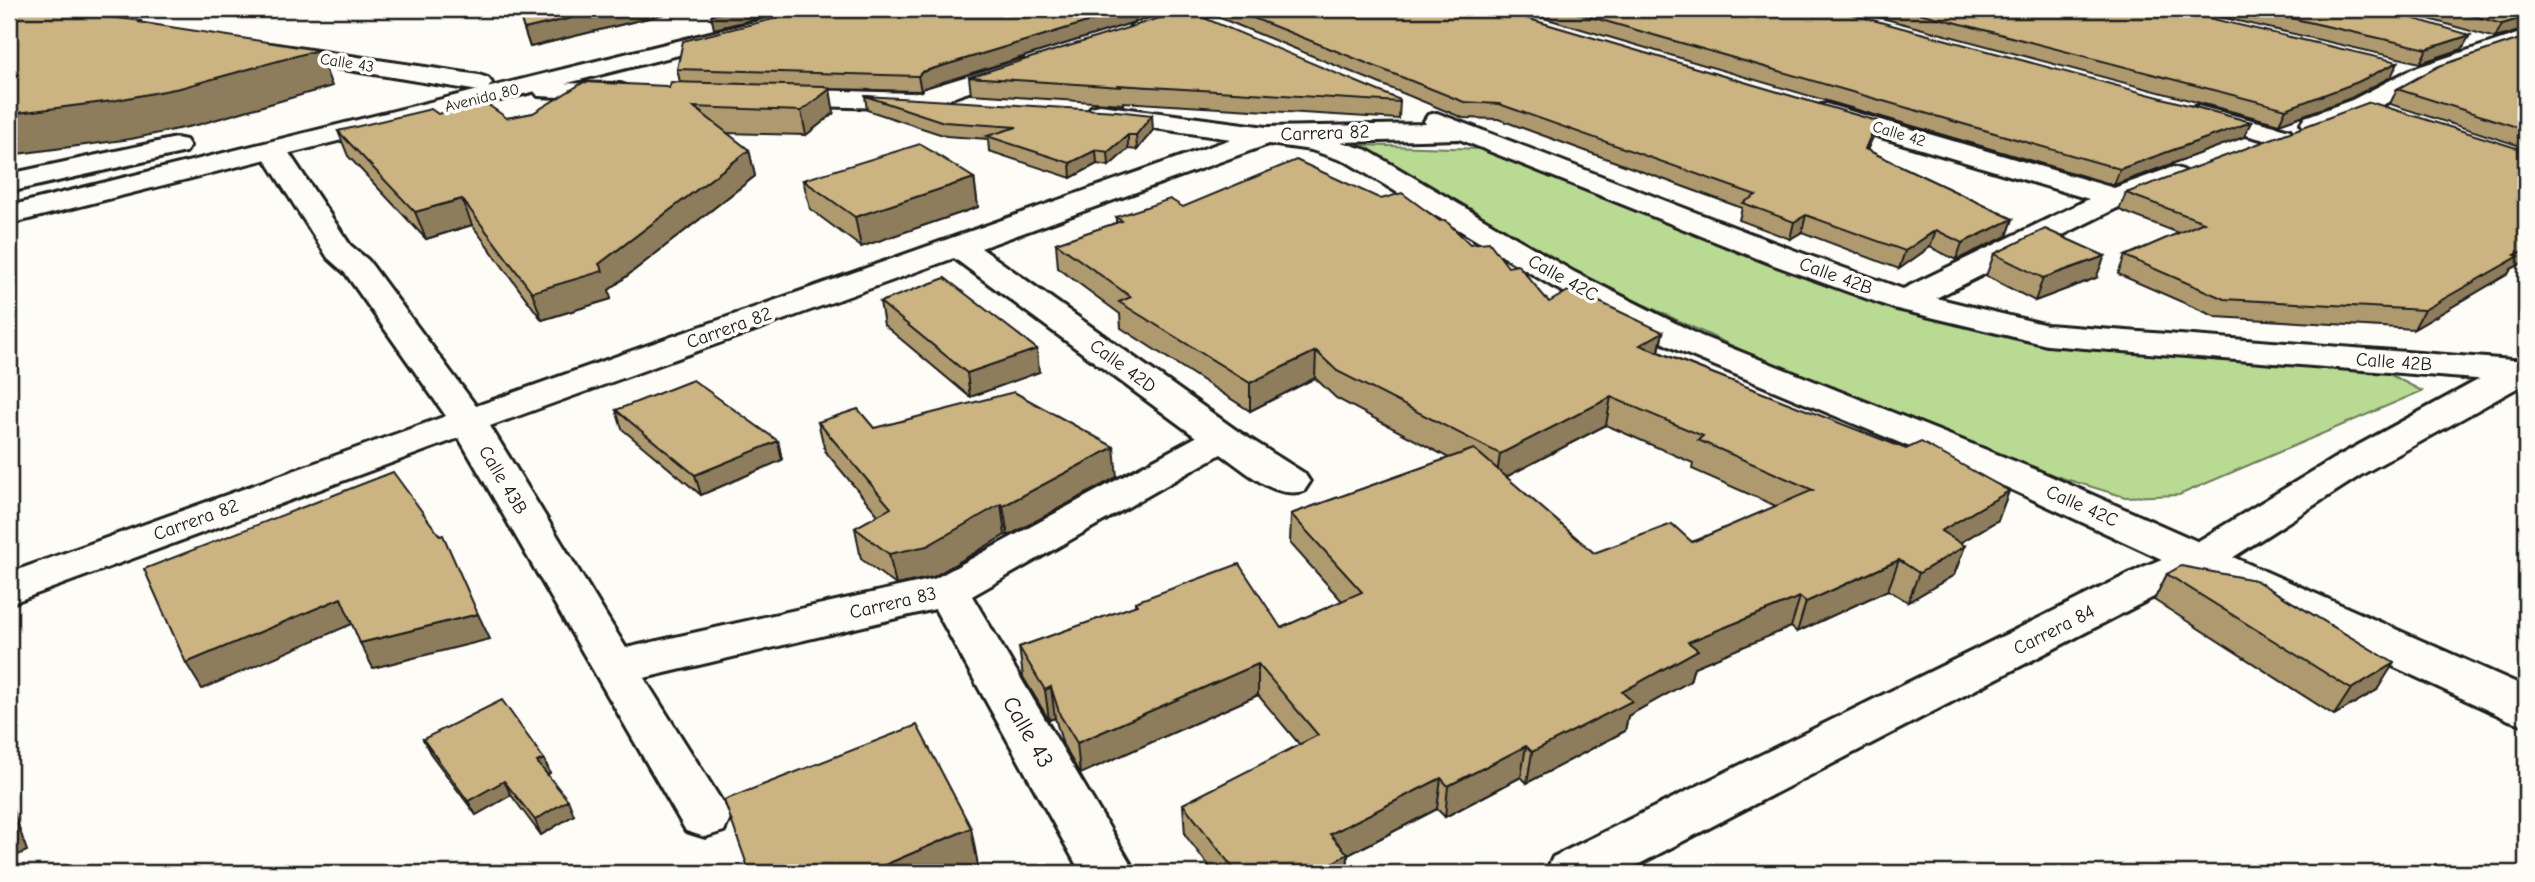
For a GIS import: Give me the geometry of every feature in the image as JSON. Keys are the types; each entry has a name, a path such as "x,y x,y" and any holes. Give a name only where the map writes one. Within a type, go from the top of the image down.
{"street":[{"path":"75,22 113,9"},
{"name":"Avenida 80","path":"9,197 782,9"},
{"name":"Avenida 80","path":"9,215 833,9"},
{"path":"1122,35 1196,12 1224,30"},
{"path":"48,18 129,30"},
{"path":"2454,36 2494,48"},
{"path":"2242,150 2361,106 2421,74 2526,38"},
{"name":"Calle 43","path":"252,48 479,83"},
{"path":"914,101 1044,60"},
{"path":"2382,64 2421,74"},
{"path":"547,91 590,70"},
{"path":"9,229 280,140 375,98 479,83"},
{"path":"280,140 547,91 651,93"},
{"path":"748,96 914,101 981,106"},
{"name":"Calle 42","path":"1799,104 2115,198"},
{"path":"2361,106 2399,119"},
{"path":"2174,107 2280,136"},
{"name":"Calle 42B","path":"1411,110 1785,258 1905,301 2047,335 2525,371"},
{"name":"Calle 42C","path":"1076,111 1117,114 1315,142 1357,156 1563,279 1689,343 2020,478 2526,707"},
{"name":"Carrera 82","path":"9,589 468,421 1268,135 1461,131"},
{"name":"Calle 43B","path":"280,140 339,251 357,267 468,421 705,816"},
{"path":"9,183 199,141"},
{"path":"1905,301 2115,198 2204,165"},
{"path":"9,174 63,173"},
{"name":"Calle 42D","path":"958,246 1222,438 1290,482"},
{"name":"Carrera 84","path":"1572,873 2200,559 2347,467 2525,371"},
{"name":"Carrera 83","path":"614,668 947,591 1222,438"},
{"name":"Calle 43","path":"947,591 1109,873"}],"green space":[{"path":"1358,145 1484,149 1901,304 2039,338 2385,372 2422,391 2179,495 2125,497 2039,471 1752,355 1574,272"}],"building":[{"path":"9,9 46,9 142,21 138,22 318,50 180,88 112,101 9,114"},
{"path":"610,9 524,29 518,10"},
{"path":"721,9 737,9 711,15"},
{"path":"814,9 1130,9 922,72 918,76 677,69 683,41"},
{"path":"1231,9 1495,9 1877,121 1865,149 2013,219 1962,243 1936,230 1905,251 1806,215 1794,222 1743,203 1756,195 1499,104 1464,102"},
{"path":"1563,9 1832,9 2251,122 2120,169"},
{"path":"1904,9 2170,9 2398,62 2358,82 2286,109"},
{"path":"2251,9 2381,9 2470,35 2427,49"},
{"path":"2449,9 2526,9 2526,17 2502,24"},
{"path":"1185,10 1400,100 1400,102 969,77"},
{"path":"2526,37 2526,130 2397,89 2439,66"},
{"path":"584,82 669,88 671,82 824,86 830,89 801,111 694,107 749,150 599,264 603,271 532,292 462,199 415,212 338,131 431,109 438,114 484,102 507,118 533,113"},
{"path":"865,96 1152,115 1136,135 1128,135 1108,152 1096,150 1070,163 987,136 1017,127 944,122"},
{"path":"2370,102 2526,151 2526,249 2515,255 2519,256 2424,310 2224,299 2125,256 2204,222 2126,193"},
{"path":"920,144 974,178 855,217 803,180"},
{"path":"1296,160 1381,199 1402,193 1440,221 1445,220 1470,244 1489,242 1508,267 1518,265 1549,302 1572,289 1663,332 1640,345 1906,449 1921,442 2009,491 1941,531 1965,546 1919,573 1899,560 1806,602 1800,597 1688,642 1698,650 1622,692 1632,701 1532,752 1526,746 1448,786 1441,778 1330,834 1348,854 1314,873 1237,873 1183,804 1318,735 1258,664 1077,743 1060,715 1051,687 1045,690 1019,647 1137,605 1135,602 1239,564 1281,628 1362,592 1291,514 1474,449 1594,553 1672,524 1692,542 1813,490 1698,440 1703,436 1611,397 1500,454 1337,371 1316,351 1250,383 1119,302 1131,297 1056,243 1122,221 1116,217 1170,199 1183,207"},
{"path":"2045,229 2105,256 2043,278 1994,254"},
{"path":"945,278 1037,349 967,373 880,302"},
{"path":"693,380 778,441 695,475 616,410"},
{"path":"1014,392 1114,447 1003,506 1001,504 927,546 889,554 855,528 891,508 818,422 858,409 874,428"},
{"path":"393,472 440,536 443,535 478,614 360,643 341,598 186,663 144,569"},
{"path":"2181,566 2255,580 2394,663 2351,689 2167,574"},
{"path":"502,700 544,759 537,762 568,800 535,820 504,781 468,801 423,739"},
{"path":"917,725 971,828 866,873 750,873 724,800"}]}
